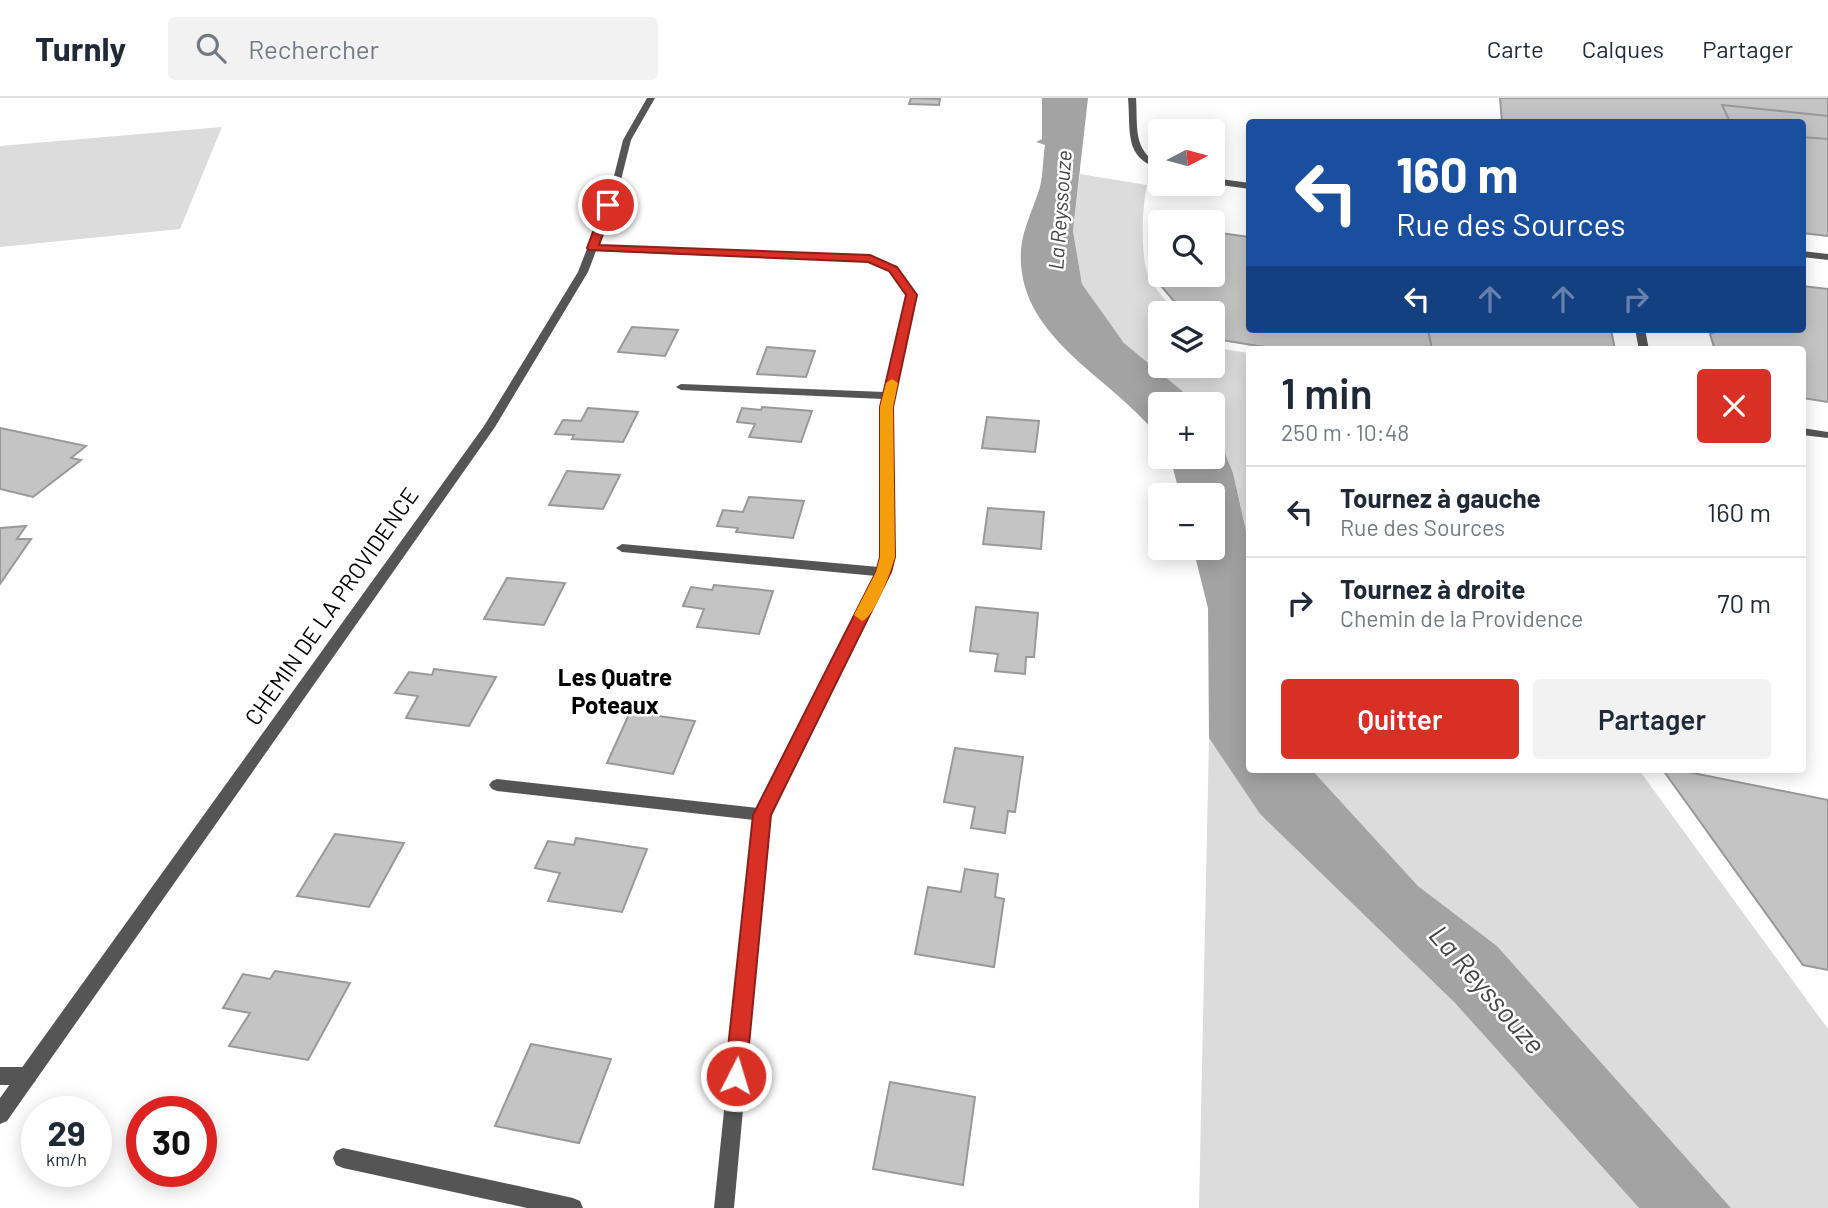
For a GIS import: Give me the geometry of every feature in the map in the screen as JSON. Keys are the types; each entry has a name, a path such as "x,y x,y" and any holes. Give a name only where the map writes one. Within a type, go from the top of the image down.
{"street":[{"name":"CHEMIN DE LA PROVIDENCE","path":"0,1114 489,426 583,272 616,184 627,140 651,98"},
{"path":"1132,98 1136,149 1148,161"},
{"path":"1225,183 1246,185"},
{"path":"593,248 870,259 893,269 912,295 889,396 888,557 884,572 762,815 723,1208"},
{"path":"1806,254 1828,257"},
{"path":"681,387 889,396"},
{"path":"1806,432 1828,435"},
{"path":"622,548 884,572"},
{"path":"497,785 762,815"},
{"path":"0,1076 28,1076"},
{"path":"343,1158 573,1208"}],"shaded area":[{"path":"222,127 180,229 0,247 0,146"},
{"path":"1080,174 1147,185 1143,249 1148,287 1155,287 1166,301 1148,301 1148,363 1124,343 1082,284 1073,231"},
{"path":"1225,349 1246,353 1246,531 1233,473 1225,453 1225,392 1183,392 1166,378 1225,378"},
{"path":"1209,738 1260,814 1455,1003 1639,1208 1199,1208"},
{"path":"1315,773 1641,773 1828,1029 1828,1208 1731,1208 1497,946 1418,886"}],"water":[{"name":"La Reyssouze","path":"1042,98 1088,98 1073,231 1082,284 1124,343 1148,363 1148,378 1166,378 1183,392 1148,392 1148,425 1050,332 1034,308 1023,280 1022,241 1040,187 1045,145 1036,142 1042,139"},
{"name":"La Reyssouze","path":"1225,453 1233,473 1246,531 1246,773 1315,773 1418,886 1497,946 1731,1208 1639,1208 1455,1003 1260,814 1209,738 1208,608 1196,560 1225,560 1225,483 1177,483 1173,469 1225,469"}],"building":[{"path":"911,98 940,99 939,105 909,104"},
{"path":"1500,98 1828,98 1828,116 1722,105 1729,119 1502,119"},
{"path":"1722,105 1828,116 1828,139 1806,137 1806,119 1729,119"},
{"path":"1806,137 1828,139 1828,236 1806,233"},
{"path":"1225,234 1246,236 1246,333 1429,333 1431,346 1258,346 1225,341 1225,301 1174,301 1162,287 1225,287"},
{"path":"1806,286 1828,289 1828,402 1806,399 1806,346 1714,346 1710,334 1806,333"},
{"path":"632,327 678,330 665,356 618,352"},
{"path":"1429,333 1612,333 1614,346 1431,346"},
{"path":"767,347 815,351 806,377 757,374"},
{"path":"762,407 812,411 801,442 749,437 755,424 737,422 742,408 761,410"},
{"path":"588,408 638,412 623,442 572,439 574,435 555,434 563,420 581,421"},
{"path":"987,417 1039,421 1035,452 982,448"},
{"path":"0,428 86,446 71,458 81,460 33,497 0,489"},
{"path":"567,471 620,475 603,509 549,505"},
{"path":"749,497 804,501 793,538 736,532 738,528 717,526 723,510 743,512"},
{"path":"988,508 1044,512 1041,549 983,544"},
{"path":"26,526 17,539 31,539 0,584 0,528"},
{"path":"507,578 565,583 544,625 484,619"},
{"path":"714,585 773,591 759,634 697,627 704,609 683,606 691,587 712,590"},
{"path":"976,607 1038,613 1034,657 1026,657 1025,674 995,671 998,654 970,651"},
{"path":"434,669 496,677 469,726 406,718 418,696 395,693 409,672 432,675"},
{"path":"630,712 695,721 673,774 607,763"},
{"path":"955,748 1023,757 1015,812 1008,811 1005,833 971,828 975,807 944,802"},
{"path":"1665,773 1693,773 1828,800 1828,970 1803,965"},
{"path":"335,834 404,843 369,907 297,896"},
{"path":"576,838 647,849 622,912 548,901 560,873 535,868 548,841 574,845"},
{"path":"965,869 998,874 995,897 1004,899 994,967 915,954 928,887 961,892"},
{"path":"275,971 350,983 308,1060 229,1046 250,1013 223,1008 243,974 270,979"},
{"path":"531,1044 611,1059 579,1143 495,1126"},
{"path":"890,1082 975,1097 963,1185 873,1169"}],"slow traffic":[{"path":"862,615 884,572 888,557 887,407 892,383"}],"district":[{"name":"Les Quatre Poteaux","path":"615,690"}],"route":[{"path":"608,205 593,248 870,259 893,269 912,295 887,407 888,557 884,572 762,815 736,1076"}]}
